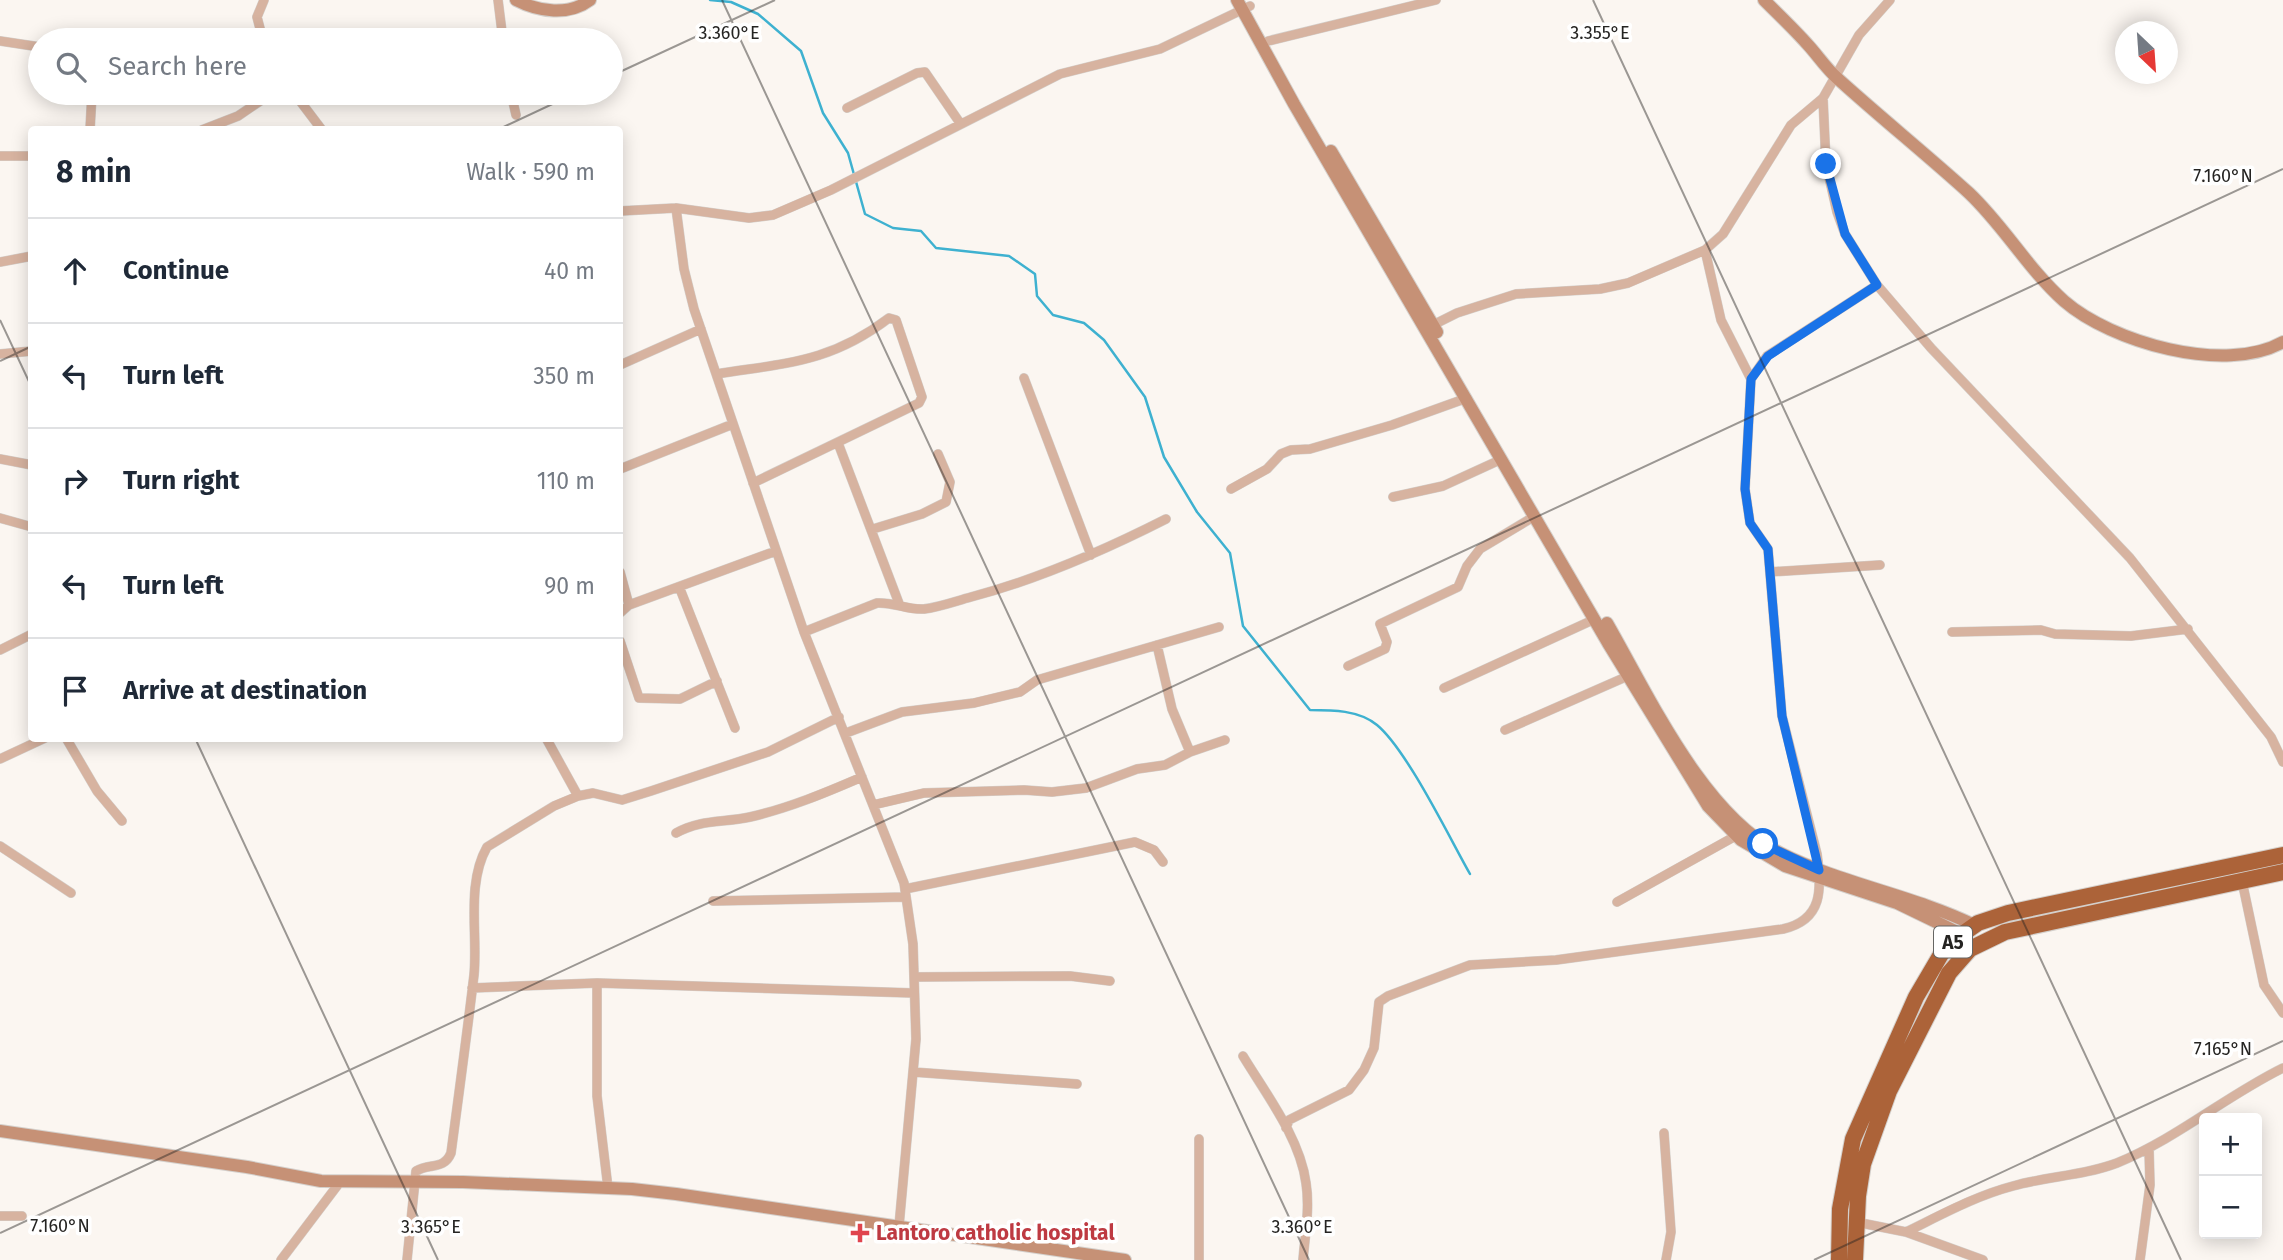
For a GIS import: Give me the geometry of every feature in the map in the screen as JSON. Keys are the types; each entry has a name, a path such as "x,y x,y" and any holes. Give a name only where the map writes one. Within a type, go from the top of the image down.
{"highway":[{"name":"A5","path":"1855,1260 1856,1222 1863,1164 1876,1121 1949,973 1958,961 1984,940 2005,932 2115,898 2283,855"},
{"name":"A5","path":"1839,1260 1840,1209 1846,1169 1864,1109 1927,977 1943,951 1968,930 2021,909 2242,881 2283,872"}],"street":[{"path":"260,28 257,17 264,0"},
{"path":"498,0 501,28"},
{"path":"516,0 535,8 560,11 573,9 590,0"},
{"path":"1268,41 1436,0"},
{"path":"1765,0 1834,75 1997,221 2049,286 2084,315 2143,342 2197,354 2263,352 2283,342"},
{"path":"1433,325 1457,313 1516,294 1600,289 1628,283 1705,250 1723,234 1791,125 1823,98 1859,35 1890,0"},
{"path":"1244,4 1691,766 1741,834"},
{"path":"623,211 676,208 762,217 831,190 1060,74 1160,49 1244,4"},
{"path":"1244,4 1300,114 1697,791 1741,834 1785,866 1906,897 1968,930"},
{"path":"0,41 28,45"},
{"path":"847,108 916,73 925,72 960,123"},
{"path":"1823,98 1826,164 1837,212 1845,234 1877,285 1980,402 2130,558 2279,743 2283,762"},
{"path":"90,126 91,105"},
{"path":"212,126 238,116 254,105"},
{"path":"303,105 319,126"},
{"path":"514,105 516,115"},
{"path":"0,156 28,156"},
{"path":"676,208 685,278 701,329 804,632 846,733 905,893 914,977 916,1039 900,1226"},
{"path":"1286,1128 1289,1120 1349,1090 1367,1064 1374,1048 1379,1002 1388,996 1470,965 1556,960 1794,927 1804,923 1814,911 1819,875 1782,716 1768,549 1750,523 1745,489 1751,379 1721,320 1705,250"},
{"path":"0,262 28,258"},
{"path":"1751,379 1768,356 1877,285"},
{"path":"717,374 808,360 894,317 905,340 922,397 910,408 754,484"},
{"path":"623,364 701,329"},
{"path":"0,354 28,351"},
{"path":"1024,378 1091,555"},
{"path":"1231,489 1267,470 1281,454 1291,450 1310,449 1392,425 1467,398"},
{"path":"623,468 733,424"},
{"path":"838,443 873,529 900,606"},
{"path":"873,529 922,514 946,502 950,482 938,454"},
{"path":"0,459 28,464"},
{"path":"1393,497 1443,485 1502,459"},
{"path":"1349,666 1385,649 1387,642 1380,624 1458,587 1467,566 1480,549 1535,516"},
{"path":"0,518 28,526"},
{"path":"804,632 877,603 890,602 900,606 928,608 1004,588 1091,555 1166,519"},
{"path":"623,610 629,605 680,589 776,551"},
{"path":"1770,572 1880,565"},
{"path":"623,583 629,605"},
{"path":"680,589 735,728"},
{"path":"1444,688 1595,619"},
{"path":"846,733 902,712 974,703 1020,692 1037,680 1219,627"},
{"path":"1952,632 2041,630 2055,634 2131,636 2188,629"},
{"path":"0,650 28,636"},
{"path":"1157,645 1172,709 1189,752"},
{"path":"623,651 639,698 680,699 717,681"},
{"path":"1505,730 1628,676"},
{"path":"407,1260 416,1171 440,1165 447,1161 451,1153 472,988 481,858 487,847 554,806 578,796 593,793 622,800 632,797 768,752 839,717"},
{"path":"873,805 924,793 1086,788 1137,769 1165,765 1189,752 1225,740"},
{"path":"0,759 36,742"},
{"path":"68,742 97,791 122,821"},
{"path":"548,742 578,796"},
{"path":"676,833 703,821 751,817 814,799 862,777"},
{"path":"1618,902 1741,834"},
{"path":"713,901 905,893 1135,842 1145,844 1163,862"},
{"path":"0,846 71,893"},
{"path":"2242,881 2264,985 2283,1013"},
{"path":"914,977 1070,975 1110,981"},
{"path":"472,988 597,983 913,993"},
{"path":"597,983 597,1096 608,1188"},
{"path":"1243,1055 1286,1128 1307,1185 1303,1260"},
{"path":"1906,1232 1978,1197 2014,1185 2092,1171 2149,1149 2283,1068"},
{"path":"913,1072 1077,1084"},
{"path":"0,1130 340,1182 414,1181 608,1188 676,1194 1125,1260"},
{"path":"1664,1133 1671,1232 1666,1260"},
{"path":"1199,1139 1199,1260"},
{"path":"2140,1260 2150,1185 2149,1149"},
{"path":"281,1260 340,1182"},
{"path":"0,1216 22,1216"},
{"path":"1856,1222 1906,1232 1983,1260"}],"waterway":[{"path":"710,0 731,2 758,14 801,51 823,113 848,153 865,214 893,228 921,231 936,248 1009,256 1035,274 1037,296 1053,315 1084,323 1104,340 1145,397 1164,457 1197,512 1230,553 1243,626 1310,710 1362,716 1377,725 1389,737 1414,773 1470,874"}],"place":[{"name":"Lantoro catholic hospital","path":"860,1233"}],"route":[{"path":"1763,844 1819,870 1782,716 1768,549 1750,523 1745,489 1751,379 1754,371 1768,356 1877,285 1845,234 1826,164"}]}
